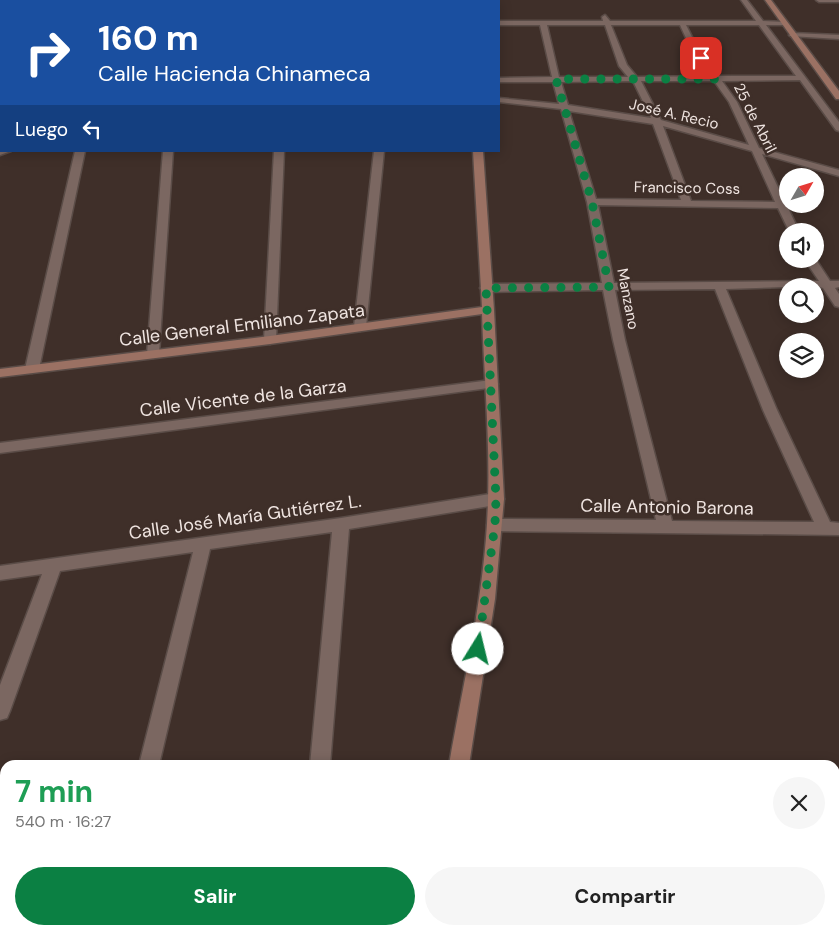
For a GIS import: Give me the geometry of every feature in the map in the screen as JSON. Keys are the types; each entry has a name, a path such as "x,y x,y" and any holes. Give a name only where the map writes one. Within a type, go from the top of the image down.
{"street":[{"path":"744,0 839,128"},
{"path":"768,0 839,97"},
{"path":"819,0 839,0"},
{"path":"500,17 682,23 757,20"},
{"path":"500,23 606,20 781,20"},
{"path":"606,20 623,66 640,86 657,122 688,203"},
{"name":"Manzano","path":"544,23 556,79 592,202 619,340 665,526"},
{"name":"25 de Abril","path":"682,23 695,49 733,102 779,197"},
{"path":"792,35 839,37"},
{"path":"500,80 801,78"},
{"name":"José A. Recio","path":"500,100 564,107 657,122 839,173"},
{"path":"32,369 80,152"},
{"path":"153,354 168,152"},
{"path":"270,340 280,152"},
{"path":"360,327 378,152"},
{"path":"460,760 487,591 496,499 488,310 478,152"},
{"name":"Francisco Coss","path":"592,202 779,205"},
{"path":"816,268 839,303"},
{"path":"486,288 839,284"},
{"path":"718,285 770,410 832,529"},
{"name":"Calle General Emiliano Zapata","path":"0,373 270,340 488,310"},
{"name":"Calle Vicente de la Garza","path":"0,448 491,384"},
{"name":"Calle José María Gutiérrez L.","path":"0,573 341,524 496,499"},
{"path":"320,760 341,524"},
{"name":"Calle Antonio Barona","path":"495,524 832,529"},
{"path":"150,760 203,544"},
{"path":"0,711 54,564"}],"route":[{"path":"478,649 487,591 496,499 486,288 609,287 592,202 556,79 717,79 701,58"}]}
